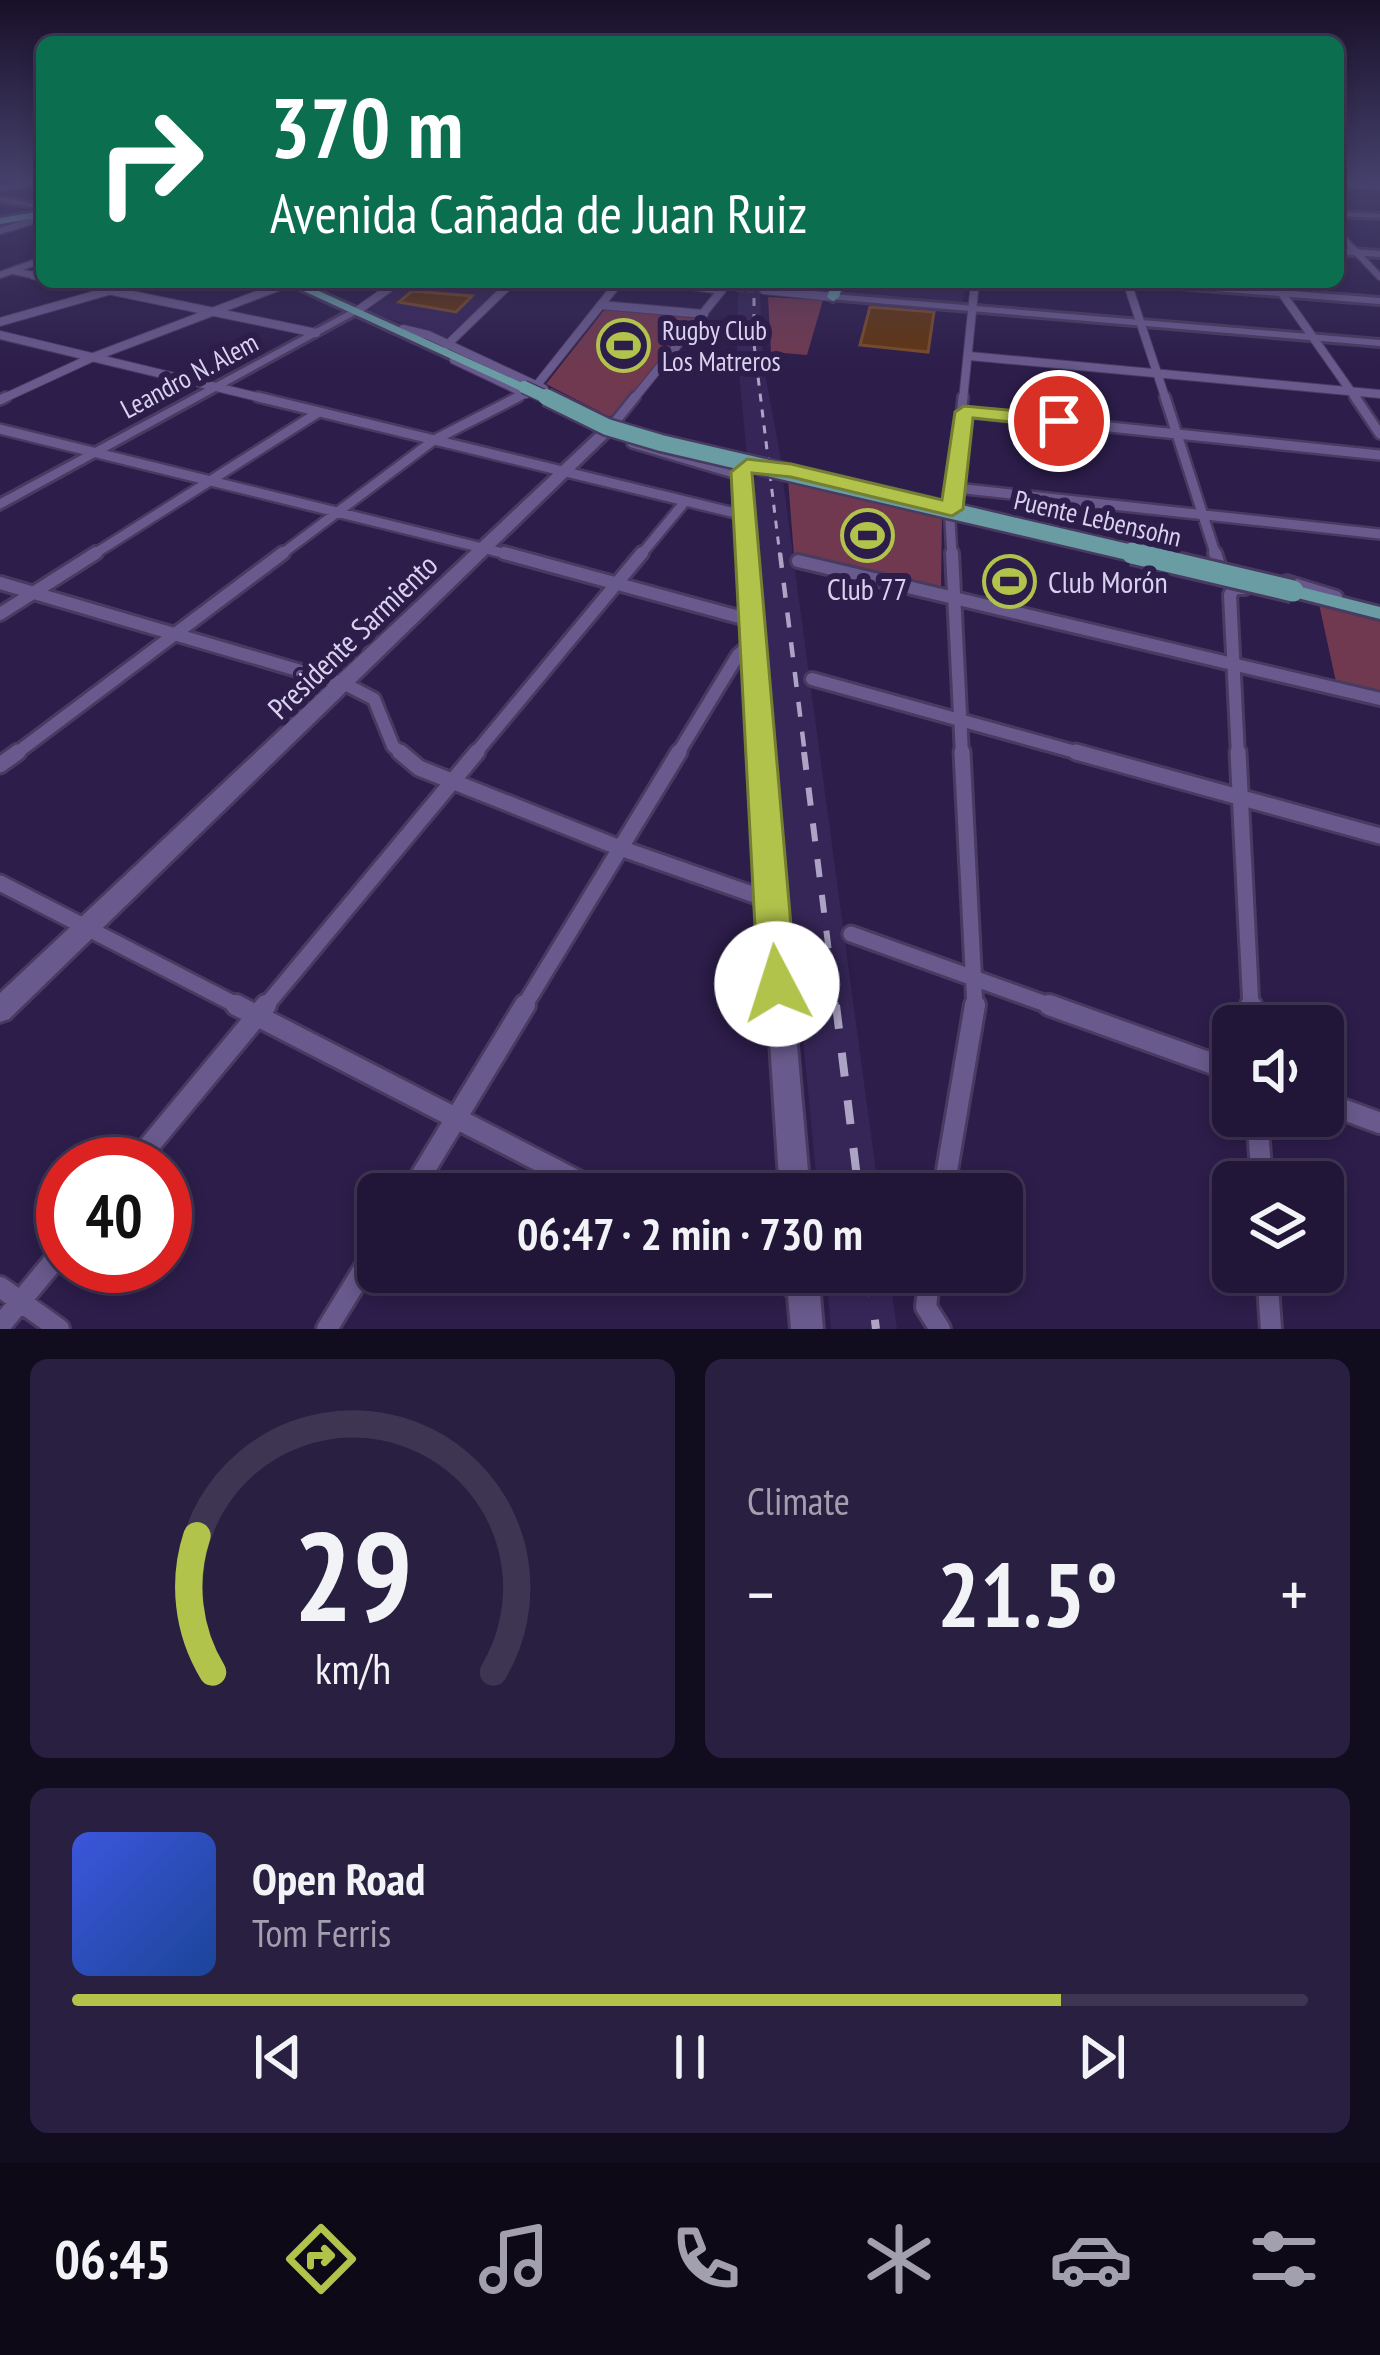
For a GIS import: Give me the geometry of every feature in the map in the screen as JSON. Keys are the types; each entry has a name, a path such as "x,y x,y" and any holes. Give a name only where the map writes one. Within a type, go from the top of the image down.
{"main road":[{"name":"Puente Lebensohn","path":"304,288 410,332 607,427 1375,611"},
{"path":"833,297 836,288"}],"street":[{"path":"1348,243 1380,277"},
{"path":"1344,251 1380,254"},
{"path":"13,271 36,262"},
{"path":"0,272 36,276"},
{"path":"100,288 316,333"},
{"path":"0,322 118,288"},
{"path":"0,400 92,358 275,288"},
{"name":"Leandro N. Alem","path":"0,505 357,311 390,288"},
{"path":"447,345 506,288"},
{"path":"0,765 434,440 529,390 615,288"},
{"name":"Presidente Sarmiento","path":"0,1010 566,473 608,430 725,288"},
{"path":"947,1173 975,1010 952,506 975,288"},
{"path":"1129,288 1219,565"},
{"path":"1279,288 1380,434"},
{"path":"1285,288 1380,301"},
{"path":"764,293 1380,343"},
{"path":"602,305 704,314"},
{"path":"410,332 447,345 608,430 743,470 802,473 1219,565 1309,587 1375,611"},
{"path":"0,335 743,515"},
{"path":"969,356 1380,394"},
{"path":"0,614 320,412"},
{"path":"964,412 1380,455"},
{"path":"0,429 487,549 616,584 751,631"},
{"path":"743,470 769,900 793,1173"},
{"path":"956,488 1380,535"},
{"path":"156,1137 683,504"},
{"path":"798,561 1380,699"},
{"path":"0,583 345,684 374,699 386,733 402,755 452,781 620,848 769,900"},
{"path":"1251,1005 1230,595 1234,588 1375,611"},
{"path":"423,1173 751,631"},
{"path":"812,679 1380,836"},
{"path":"0,883 560,1173"},
{"path":"850,934 1212,1063"},
{"path":"1344,1110 1380,1123"},
{"path":"327,1329 357,1280"},
{"path":"0,1326 36,1282"},
{"path":"0,1287 59,1329"},
{"path":"804,1293 807,1329"},
{"path":"926,1293 935,1323"},
{"path":"1268,1293 1271,1329"}],"shaded area":[{"path":"396,288 501,288 445,339 367,311"},
{"path":"742,288 760,291 763,362 782,465 778,478 783,481 876,1173 816,1173 771,706 753,479 759,475 758,462 747,457 737,352"},
{"path":"849,288 966,288 962,305 848,295"},
{"path":"768,297 823,300 807,355 771,352"},
{"name":"Rugby Club Los Matreros","path":"605,309 694,318 614,416 546,384"},
{"name":"Club 77","path":"788,479 942,517 941,588 794,556"},
{"path":"1319,604 1380,620 1380,692 1336,682"},
{"path":"828,1293 892,1293 897,1329 831,1329"}],"building":[{"path":"412,291 472,296 456,312 399,302"},
{"path":"870,307 934,312 928,352 860,345"}],"tunnel":[{"path":"736,288 764,290"}],"railway":[{"path":"754,288 754,344 780,556"},
{"path":"780,553 805,755"},
{"path":"804,752 836,1008"},
{"path":"836,1005 856,1173"},
{"path":"872,1293 876,1329"}],"place":[{"name":"Rugby Club Los Matreros","path":"623,346"},
{"name":"Club 77","path":"867,536"},
{"name":"Club Morón","path":"1009,581"}],"route":[{"path":"777,984 741,472 747,465 791,471 952,509 964,412 1059,421"}]}
